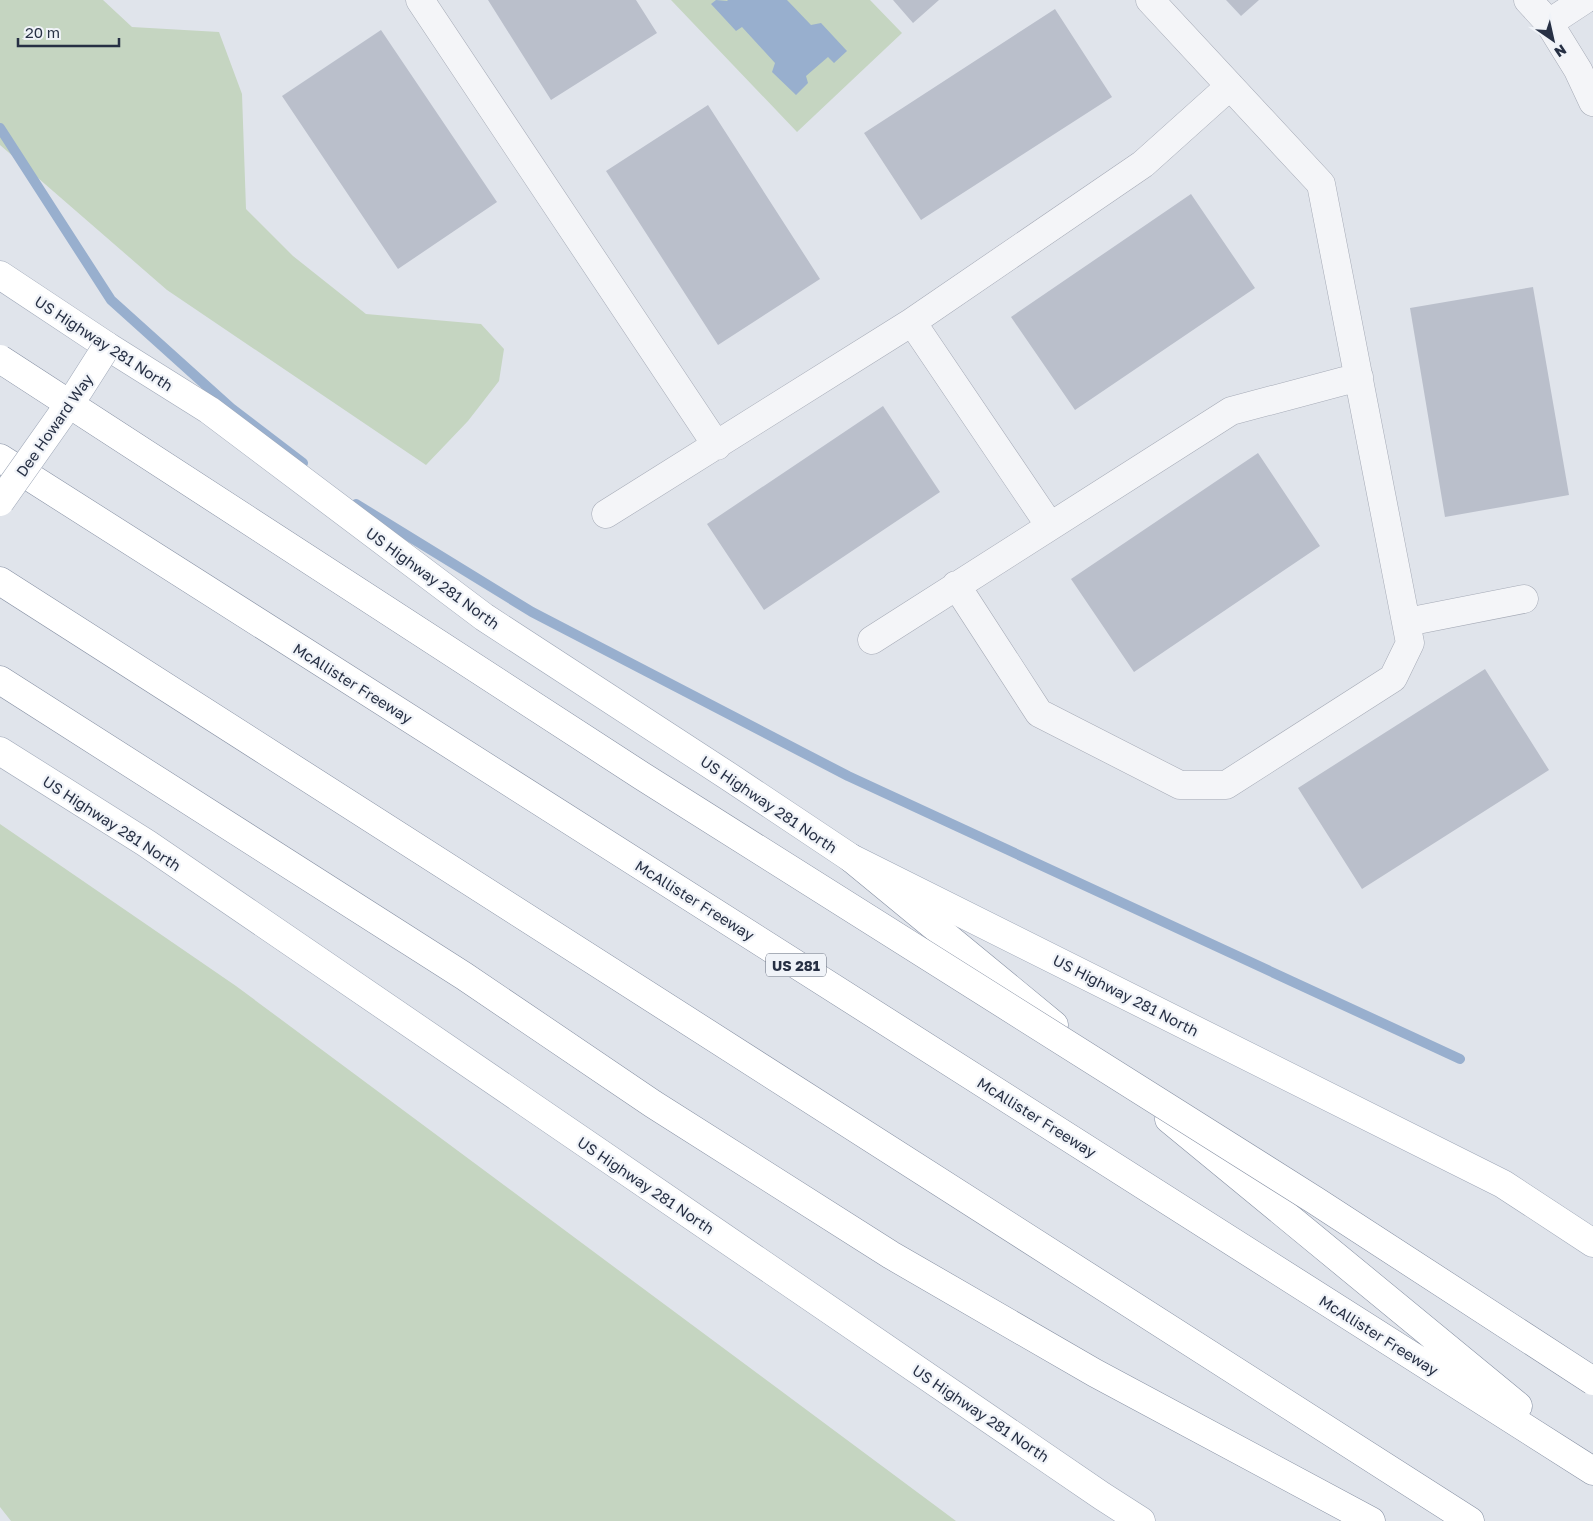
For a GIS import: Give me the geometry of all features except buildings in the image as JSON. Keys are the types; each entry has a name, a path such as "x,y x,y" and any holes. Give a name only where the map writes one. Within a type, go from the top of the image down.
{"main road":[{"name":"US Highway 281 North","path":"0,275 107,346 209,410 484,617 851,858 1503,1184 1593,1243"},
{"name":"Dee Howard Way","path":"0,502 80,390 107,346"},
{"path":"0,359 642,776 1316,1201 1593,1381"},
{"name":"McAllister Freeway","path":"0,458 1593,1469"},
{"path":"0,581 1470,1521"},
{"path":"0,680 464,976 654,1104 890,1255 1104,1377 1371,1521"},
{"name":"US Highway 281 North","path":"0,751 146,843 1141,1521"},
{"path":"851,858 1593,1469"}],"street":[{"path":"420,0 717,446"},
{"path":"956,585 1039,713 1180,785 1226,785 1393,678 1410,643 1321,184 1150,0"},
{"path":"1528,0 1550,23 1578,70 1593,102"},
{"path":"1550,23 1584,0"},
{"path":"606,514 912,322 1143,164 1230,86"},
{"path":"912,322 1050,526"},
{"path":"872,640 1231,411 1359,377"},
{"path":"1407,622 1524,599"}],"green space":[{"path":"0,0 103,0 132,27 219,32 242,94 246,209 293,256 366,314 481,324 504,349 499,381 468,421 426,465 167,290 0,145"},
{"path":"671,0 870,0 902,33 797,132"},
{"path":"0,824 236,986 956,1521 11,1521 0,1507"}],"water":[{"path":"716,0 787,0 811,25 821,23 847,51 834,63 828,57 806,76 808,83 796,95 772,72 775,63 742,27 736,31 711,4"}],"waterway":[{"path":"0,128 111,300 231,408 303,463"},
{"path":"356,504 532,612 848,776 1460,1059"}]}
